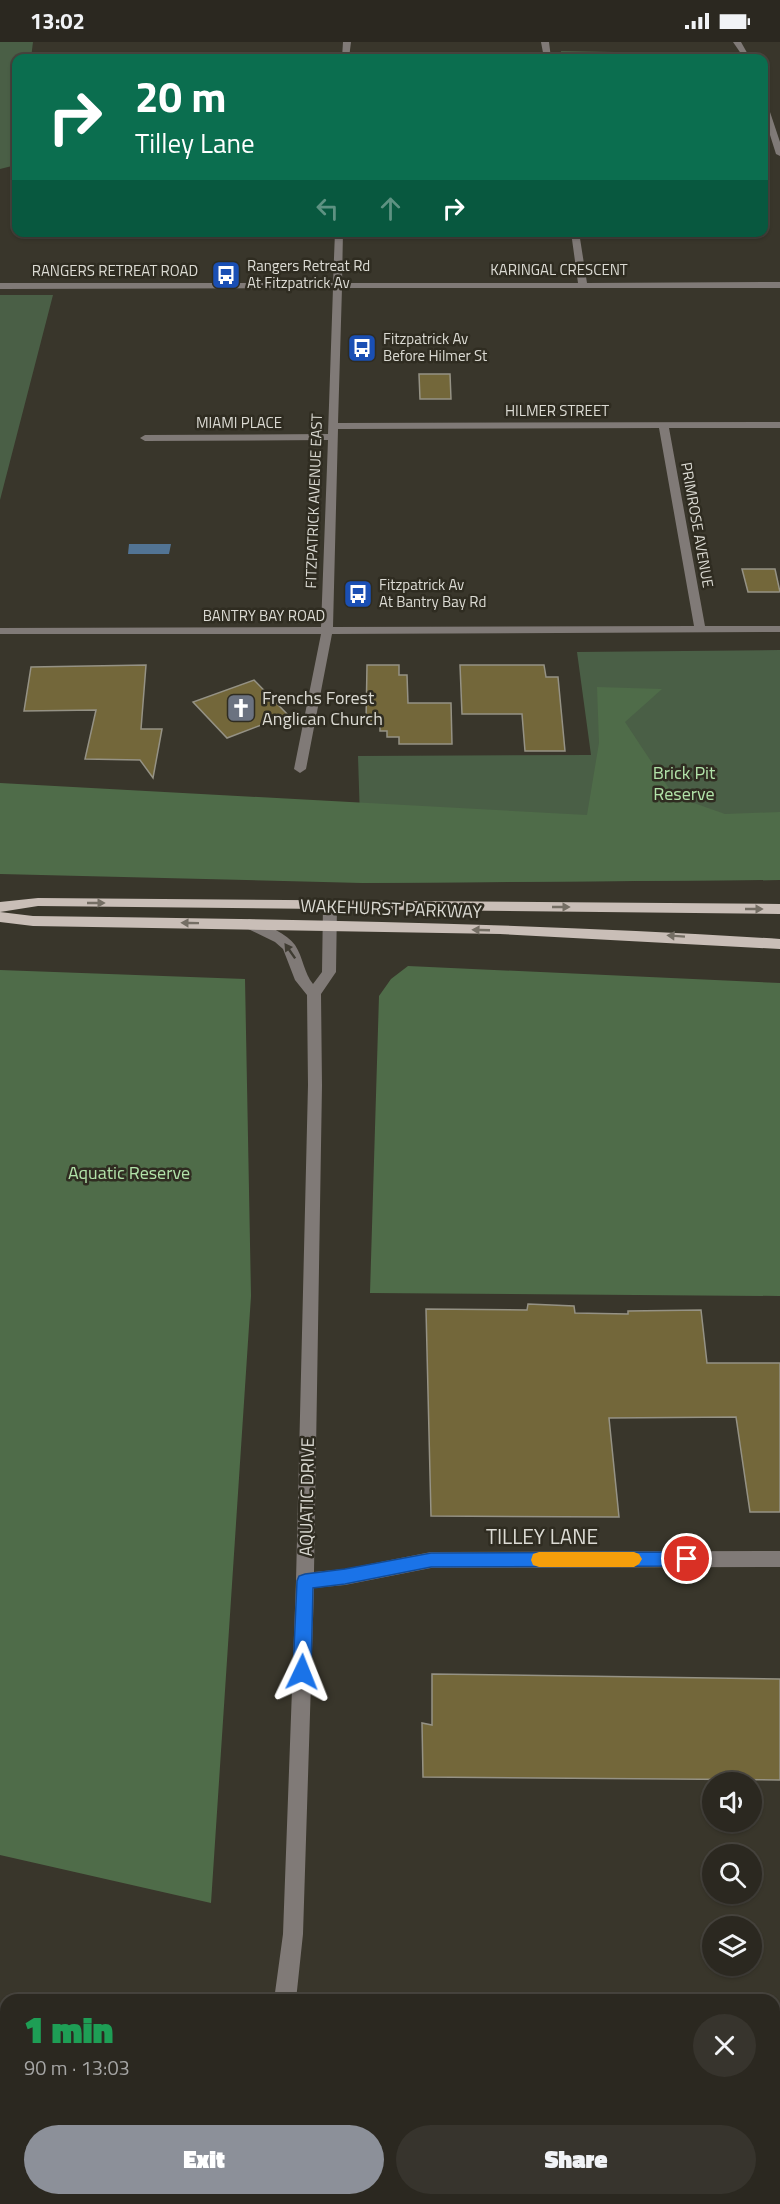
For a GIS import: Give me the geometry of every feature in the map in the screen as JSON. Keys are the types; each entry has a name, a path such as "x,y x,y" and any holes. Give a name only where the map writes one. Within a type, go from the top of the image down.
{"main road":[{"name":"WAKEHURST PARKWAY","path":"0,907 38,902 780,909"},
{"name":"WAKEHURST PARKWAY","path":"0,917 33,921 249,924 666,936 780,944"}],"street":[{"path":"768,118 780,154"},
{"name":"FITZPATRICK AVENUE EAST","path":"300,769 327,630 339,237"},
{"path":"576,237 583,285"},
{"name":"KARINGAL CRESCENT","path":"339,285 780,285"},
{"name":"RANGERS RETREAT ROAD","path":"0,286 339,285"},
{"name":"HILMER STREET","path":"333,432 780,425"},
{"name":"PRIMROSE AVENUE","path":"664,426 700,629"},
{"name":"MIAMI PLACE","path":"145,438 333,432"},
{"name":"BANTRY BAY ROAD","path":"0,631 780,629"},
{"path":"249,924 280,939 289,948 302,980 314,994 329,972 330,905"},
{"name":"AQUATIC DRIVE","path":"286,1994 293,1934 305,1581 315,1085 314,994"},
{"name":"TILLEY LANE","path":"305,1581 345,1577 431,1560 780,1558"}],"green space":[{"path":"0,42 33,42 32,54 12,54 12,166 0,169"},
{"path":"561,51 724,54 561,54"},
{"path":"0,295 53,295 0,500"},
{"name":"Brick Pit Reserve","path":"780,650 780,880 362,883 358,756 591,755 577,652"},
{"path":"597,687 662,689 625,722 674,796 725,814 780,812 780,880 362,883 0,874 0,783 587,815 599,743"},
{"path":"408,966 780,983 780,1296 370,1293 379,996 391,979"},
{"name":"Aquatic Reserve","path":"0,970 245,979 251,1296 211,1903 0,1855"}],"water":[{"path":"129,544 171,544 169,554 128,554"}],"building":[{"path":"419,374 450,374 451,399 420,399"},
{"path":"742,569 775,569 780,592 748,592"},
{"path":"146,665 141,729 162,729 153,778 140,760 85,759 96,710 24,711 31,667"},
{"path":"367,665 399,665 399,675 407,675 408,703 451,703 452,744 399,744 399,737 387,737 387,731 380,731 380,723 366,723"},
{"path":"460,665 544,665 546,677 558,677 565,751 525,751 522,714 462,714"},
{"name":"Frenchs Forest Anglican Church","path":"254,680 288,715 227,738 193,702"},
{"path":"528,1304 574,1306 575,1313 628,1314 628,1311 701,1310 707,1363 780,1363 780,1512 750,1512 736,1417 609,1418 619,1517 431,1516 426,1309 527,1310"},
{"path":"432,1674 780,1679 780,1780 762,1780 762,1772 702,1772 702,1779 423,1777 422,1723 432,1725"}],"slow traffic":[{"path":"539,1560 634,1559"}],"place":[{"name":"Rangers Retreat Rd At Fitzpatrick Av","path":"226,275"},
{"name":"Fitzpatrick Av Before Hilmer St","path":"362,348"},
{"name":"Fitzpatrick Av At Bantry Bay Rd","path":"358,594"},
{"name":"Frenchs Forest Anglican Church","path":"241,708"}],"route":[{"path":"302,1672 305,1581 345,1577 431,1560 687,1559"}]}
